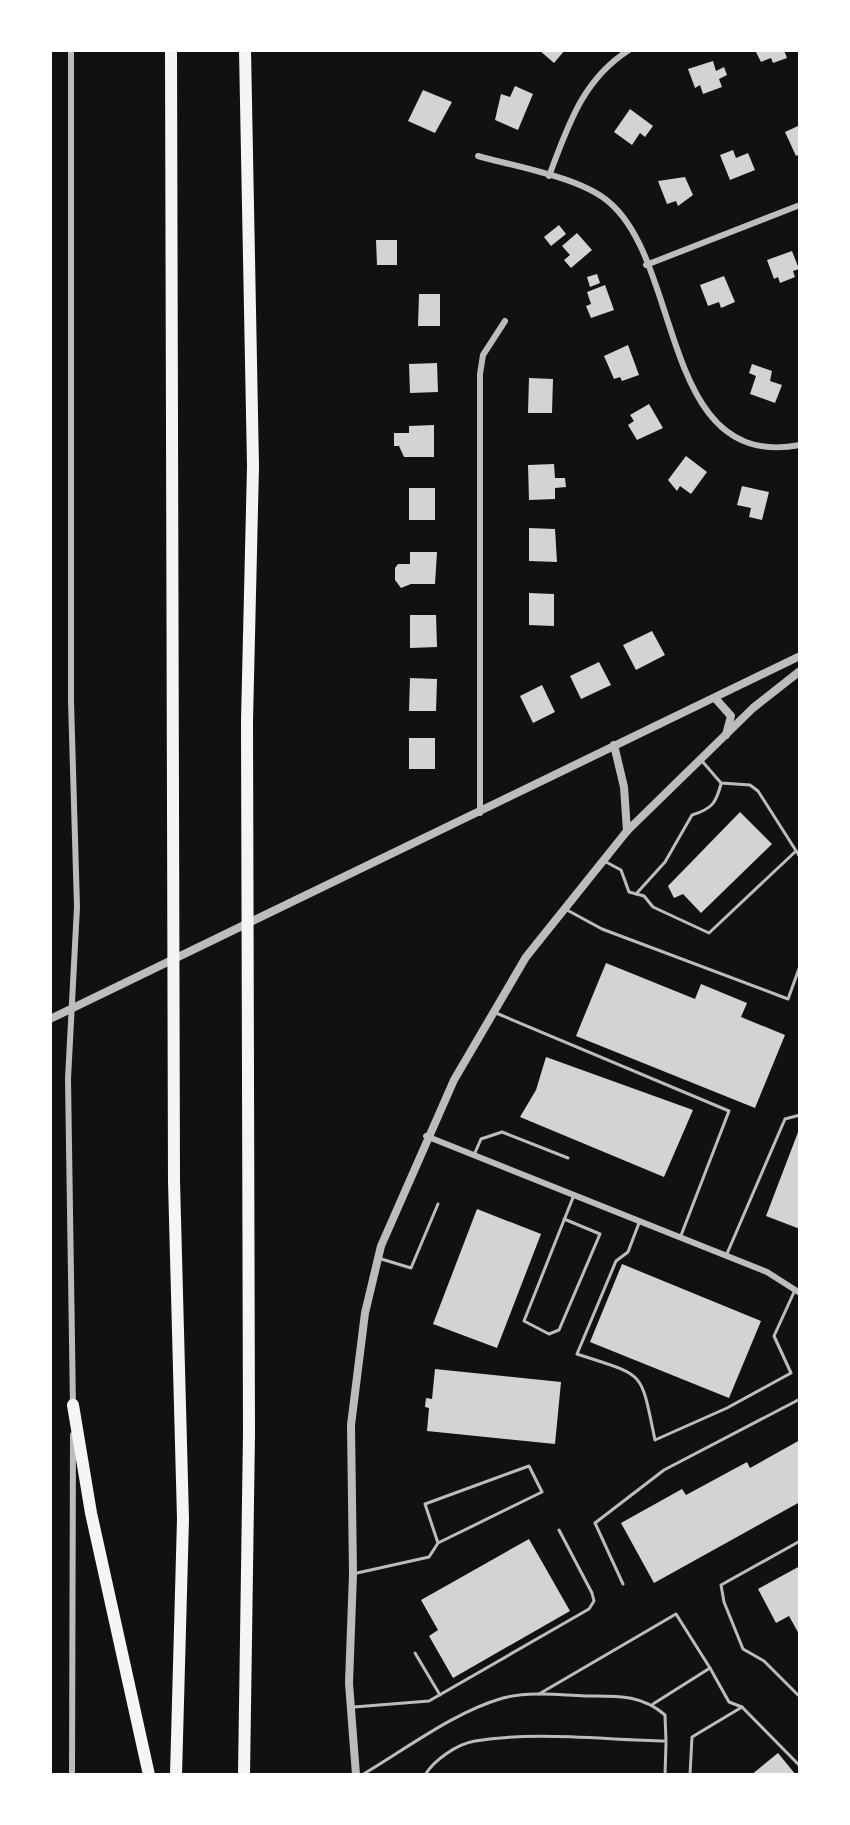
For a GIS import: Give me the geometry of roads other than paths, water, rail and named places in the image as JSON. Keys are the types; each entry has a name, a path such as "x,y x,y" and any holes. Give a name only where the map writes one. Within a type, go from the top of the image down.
{"highway":[{"path":"171,50 174,1181 183,1519 176,1775"},
{"path":"244,1775 249,1433 246,736 253,466 245,50"},
{"path":"73,1405 91,1513 149,1775"}],"street":[{"path":"71,50 71,701 77,907 70,1009 72,1775"},
{"path":"549,176 577,103 599,74 629,50"},
{"path":"478,156 549,176 610,202 631,227 701,401 715,425 743,441 782,448 800,445"},
{"path":"646,265 800,205"},
{"path":"480,813 480,374 483,355 505,321"},
{"path":"50,1019 800,656"},
{"path":"356,1775 351,1707 351,1425 365,1313 378,1258 426,1136 493,1011 563,908 627,831 753,708 800,671"},
{"path":"715,698 731,716 726,736"},
{"path":"614,745 624,787 627,831"},
{"path":"426,1136 767,1272 798,1292"}],"lane":[{"path":"700,759 721,783 750,785 758,791 800,857"},
{"path":"636,894 665,862 692,815 707,810 716,802 721,783"},
{"path":"602,861 621,870 629,892 653,907 709,933 796,851"},
{"path":"563,908 602,929 788,999 800,966"},
{"path":"493,1011 729,1111 680,1238"},
{"path":"726,1256 785,1119 800,1115"},
{"path":"474,1155 481,1139 502,1132 568,1158"},
{"path":"564,1219 600,1234 559,1330 549,1334 524,1321 564,1219 574,1195"},
{"path":"378,1258 411,1268 438,1204"},
{"path":"640,1222 628,1252 616,1261 577,1354 634,1374 644,1388 655,1440 727,1408 791,1373 774,1336 798,1292"},
{"path":"623,1584 595,1523 664,1470 800,1399"},
{"path":"353,1574 429,1557 438,1543 542,1492 529,1466 425,1504 438,1543"},
{"path":"351,1707 429,1701 589,1609 594,1601 559,1530"},
{"path":"798,1695 764,1661 743,1649 724,1602 721,1585 800,1541"},
{"path":"539,1694 676,1614 729,1702 742,1707 800,1766"},
{"path":"415,1653 440,1695"},
{"path":"653,1704 710,1668"},
{"path":"362,1775 471,1712 503,1698 539,1694 632,1697 653,1704 665,1715 665,1775"},
{"path":"690,1775 692,1737 742,1707"},
{"path":"425,1775 430,1766 473,1741 555,1738 666,1741"}]}
